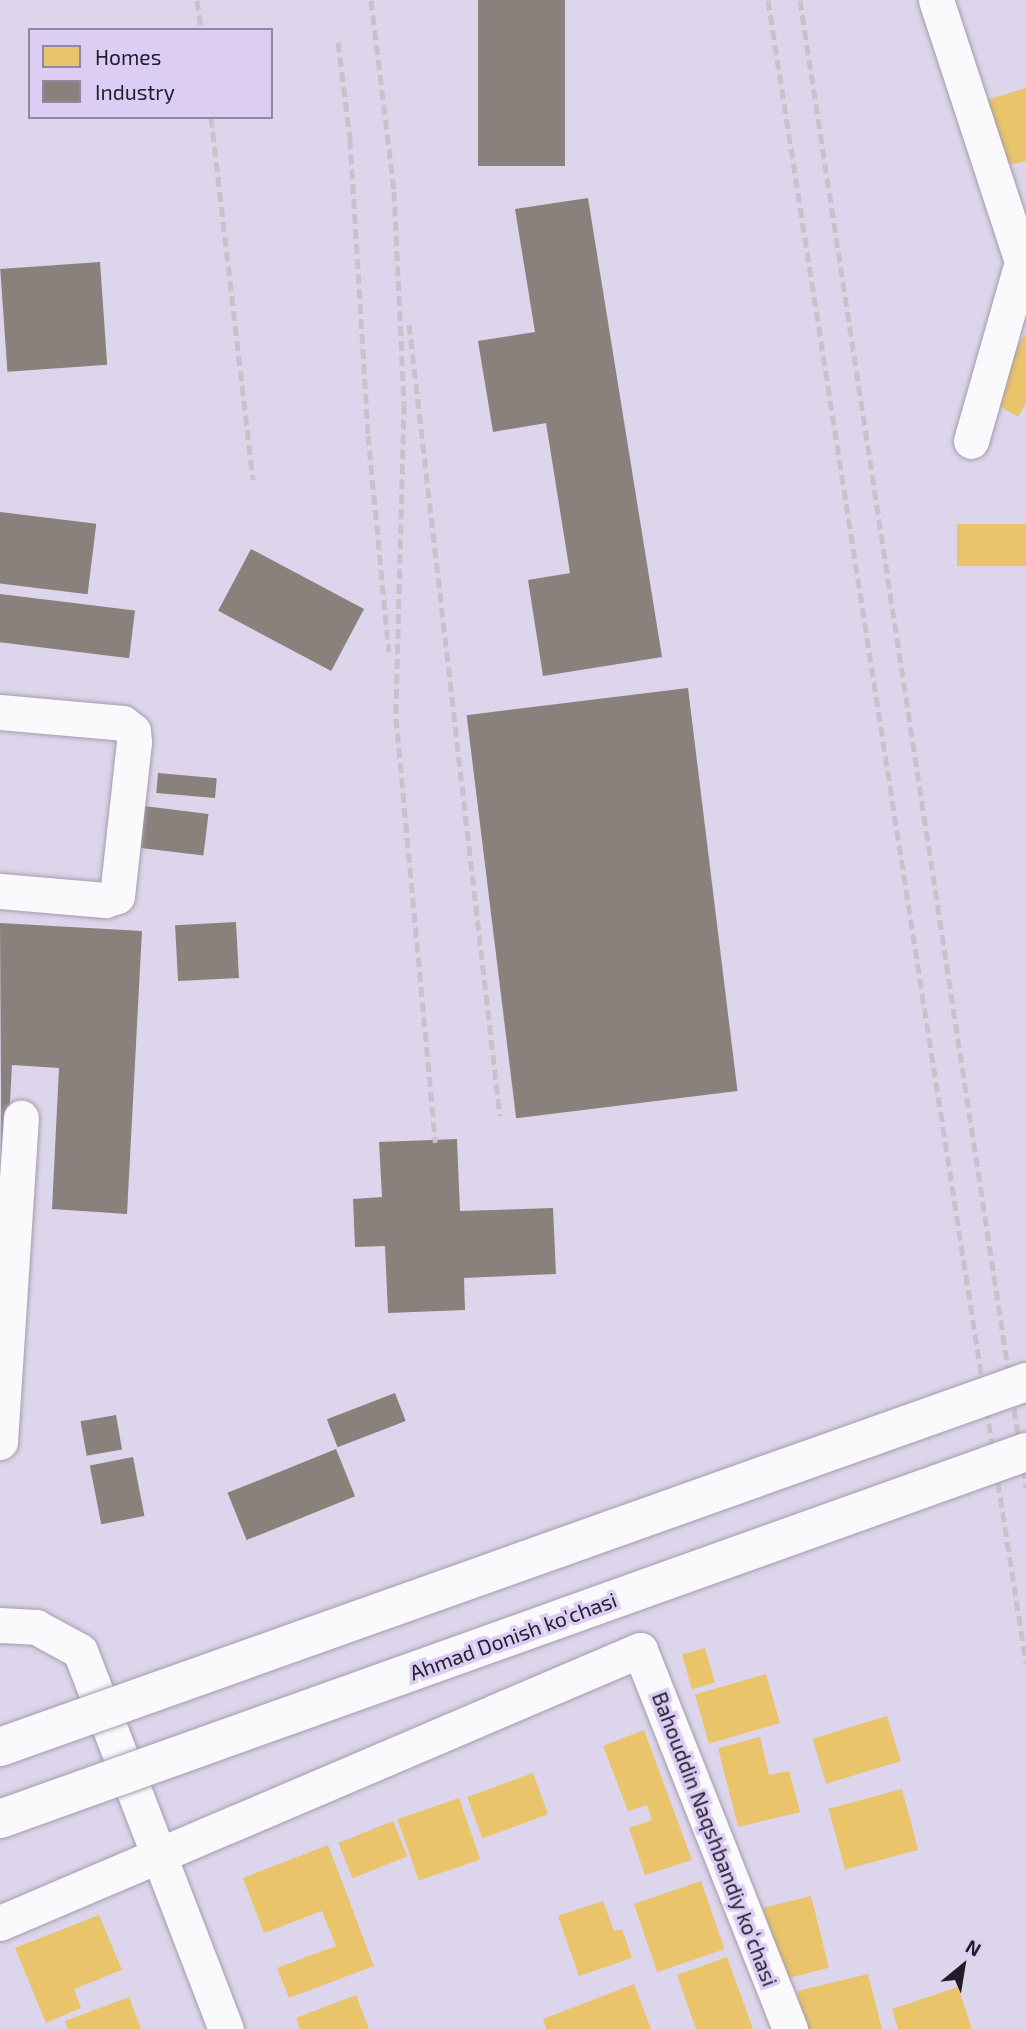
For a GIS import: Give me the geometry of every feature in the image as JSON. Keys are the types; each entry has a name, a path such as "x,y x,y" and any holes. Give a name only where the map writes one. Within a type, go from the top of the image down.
{"main road":[{"path":"0,1747 1026,1382"},
{"name":"Ahmad Donish ko'chasi","path":"0,1819 1026,1452"}],"street":[{"path":"936,0 1022,262 971,441"},
{"path":"0,712 123,723 132,731 134,742 117,896 105,901 0,891"},
{"path":"0,1442 21,1118"},
{"path":"0,1625 36,1628 80,1651 226,2029"},
{"name":"Bahouddin Naqshbandiy koʻchasi","path":"160,1857 640,1650 789,2029"},
{"path":"0,1923 160,1857"}],"building: Homes":[{"path":"1026,88 1026,161 1006,166 987,100"},
{"path":"1026,333 1026,403 1018,417 987,398"},
{"path":"957,524 1026,524 1026,566 957,566"},
{"path":"705,1648 715,1683 692,1689 682,1655"},
{"path":"766,1674 780,1723 709,1743 695,1694"},
{"path":"887,1716 901,1761 826,1784 812,1739"},
{"path":"644,1730 692,1860 645,1875 629,1828 652,1820 647,1805 628,1811 603,1746"},
{"path":"760,1737 769,1775 789,1771 800,1812 738,1827 718,1748"},
{"path":"533,1773 548,1814 482,1838 467,1797"},
{"path":"902,1789 918,1850 845,1870 829,1809"},
{"path":"459,1798 480,1859 419,1881 398,1819"},
{"path":"393,1821 407,1856 353,1878 338,1843"},
{"path":"328,1845 374,1966 289,1998 277,1968 336,1946 322,1911 264,1933 243,1878"},
{"path":"701,1881 724,1949 657,1972 634,1904"},
{"path":"811,1896 829,1968 781,1980 763,1908"},
{"path":"603,1901 614,1931 622,1929 632,1958 579,1976 558,1916"},
{"path":"99,1915 122,1970 74,1989 81,2008 46,2023 15,1948"},
{"path":"727,1957 753,2029 696,2029 677,1975"},
{"path":"868,1974 882,2029 806,2029 797,1991"},
{"path":"634,1984 651,2029 546,2029 543,2019"},
{"path":"958,1987 972,2029 898,2029 892,2009"},
{"path":"356,1995 369,2029 300,2029 296,2018"},
{"path":"129,1997 141,2029 68,2029 65,2021"}],"building: Industry":[{"path":"478,0 565,0 565,166 478,166"},
{"path":"588,198 662,657 543,676 528,580 570,573 546,423 493,432 478,341 535,332 515,209"},
{"path":"100,262 107,365 7,372 0,269"},
{"path":"0,512 96,524 88,594 0,584"},
{"path":"251,549 364,609 331,671 218,611"},
{"path":"0,594 135,611 129,658 0,642"},
{"path":"688,688 737,1091 516,1118 467,715"},
{"path":"158,773 217,778 215,798 156,793"},
{"path":"144,806 209,814 203,856 139,848"},
{"path":"236,922 239,978 178,981 175,925"},
{"path":"0,923 142,931 127,1214 52,1209 59,1068 12,1065 2,1251"},
{"path":"457,1139 460,1211 553,1208 556,1274 464,1278 465,1310 388,1313 385,1246 355,1247 353,1199 382,1197 379,1142"},
{"path":"395,1393 406,1421 338,1447 327,1419"},
{"path":"116,1415 122,1449 87,1456 81,1421"},
{"path":"336,1449 355,1496 247,1540 228,1493"},
{"path":"133,1457 144,1516 101,1524 90,1465"}],"railway":[{"path":"197,0 201,28"},
{"path":"371,0 394,191 404,404 396,718 435,1142"},
{"path":"768,0 1026,1663"},
{"path":"800,0 1026,1488"},
{"path":"338,42 350,139 368,435 389,652"},
{"path":"211,119 253,480"},
{"path":"409,324 500,1116"}]}
